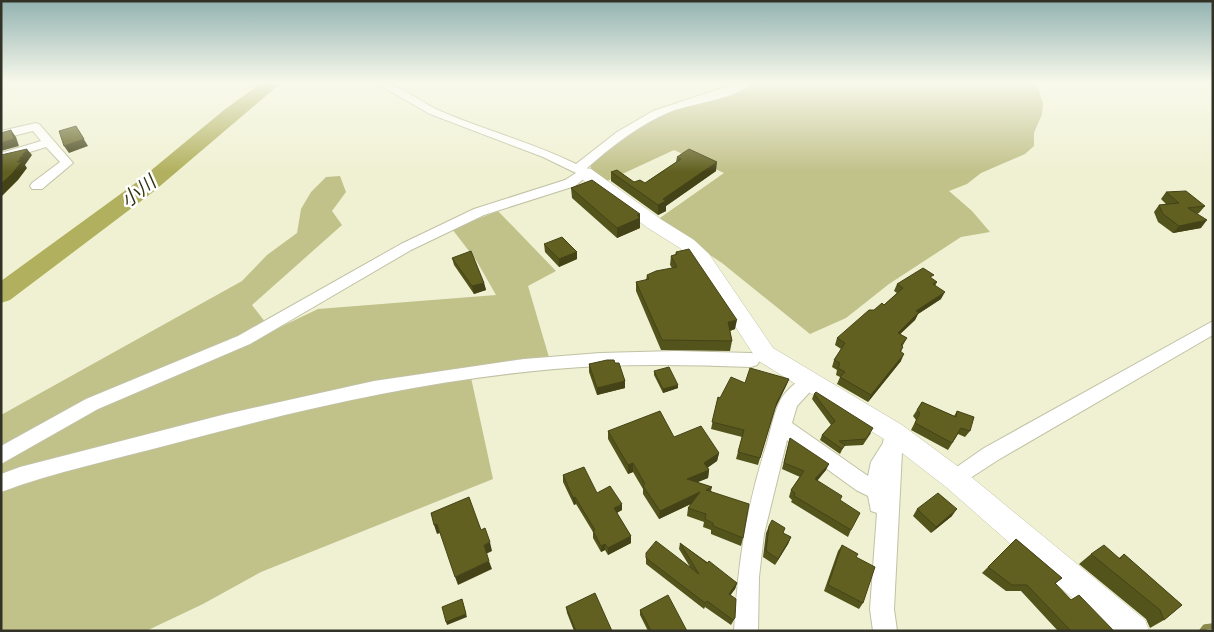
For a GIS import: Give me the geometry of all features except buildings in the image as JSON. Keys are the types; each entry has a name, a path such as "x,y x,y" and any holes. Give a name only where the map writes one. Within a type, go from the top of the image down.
{"street":[{"path":"435,112 547,154 581,171 655,224 687,244 702,259 765,354 955,479 1134,631"},
{"path":"1,456 92,404 244,340 406,247 471,216 570,183 610,142 646,119 661,112"},
{"path":"1,135 36,127 67,163 37,186"},
{"path":"1,157 49,142"},
{"path":"955,479 991,454 1213,327"},
{"path":"1,483 264,411 398,385 510,368 644,357 751,360"},
{"path":"746,631 748,577 753,534 768,470 789,402 810,382"},
{"path":"781,426 829,458 863,484 878,491"},
{"path":"875,631 874,603 880,460 892,439"},
{"path":"885,631 882,609 892,439"}],"green space":[{"path":"1042,112 1034,133 1034,146 1025,154 981,173 967,184 949,191 972,211 990,232 961,237 889,284 846,318 810,334 722,263 657,220 724,173 674,150 605,182 591,169 590,163 639,125 665,113"},
{"path":"340,176 346,192 332,211 342,225 252,305 272,331 318,309 496,295 476,260 452,229 498,211 556,271 528,286 551,364 470,373 493,479 261,572 203,604 146,631 1,631 1,415 242,281 267,255 297,233 301,209 311,192 326,177"}],"waterway":[{"name":"小川","path":"1,294 145,187 233,112"},
{"path":"1202,631 1205,627 1213,626"}]}
